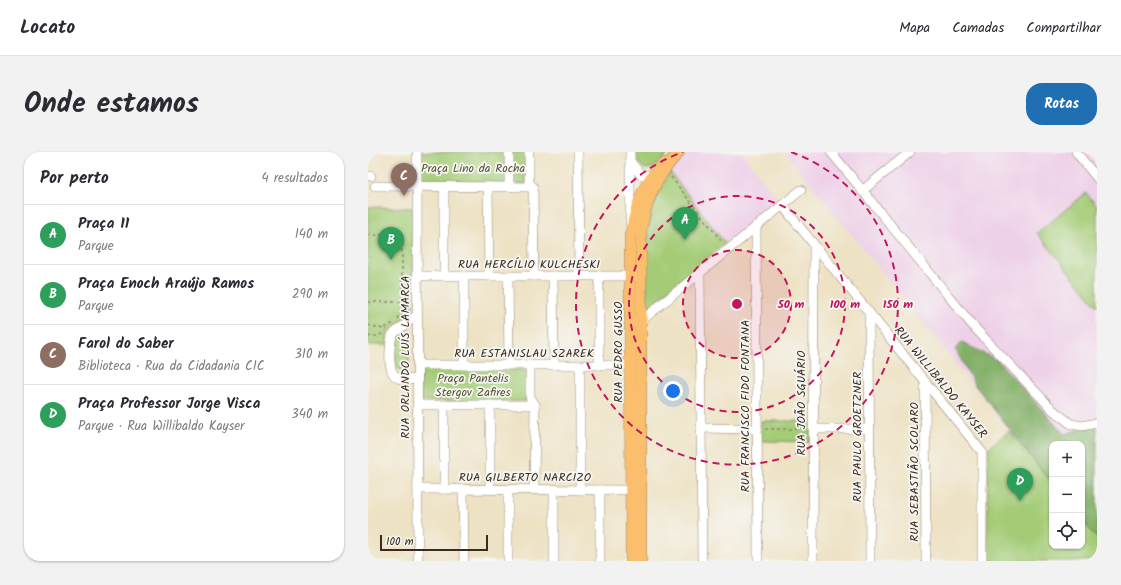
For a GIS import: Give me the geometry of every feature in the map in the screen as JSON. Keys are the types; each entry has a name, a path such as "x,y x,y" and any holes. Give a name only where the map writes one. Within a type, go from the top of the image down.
{"main road":[{"name":"RUA PEDRO GUSSO","path":"641,561 636,276 641,231 645,211 653,189 676,155"},
{"name":"RUA PEDRO GUSSO","path":"636,276 630,236 640,198 653,175 676,155"},
{"name":"RUA PEDRO GUSSO","path":"631,561 631,365 636,321"}],"street":[{"name":"RUA ORLANDO LUÍS LAMARCA","path":"417,152 418,561"},
{"path":"509,152 509,187"},
{"path":"529,152 529,183 533,187 534,276"},
{"path":"578,152 579,276"},
{"path":"830,152 973,326 1053,410 1071,424 1082,426 1097,423"},
{"path":"862,191 910,152"},
{"path":"1076,152 1097,178"},
{"path":"630,156 641,175 653,175"},
{"path":"630,156 630,236"},
{"path":"375,186 533,187"},
{"path":"444,187 444,276"},
{"path":"488,187 489,276"},
{"path":"636,321 728,250 801,190"},
{"name":"RUA WILLIBALDO KAYSER","path":"782,205 982,452 982,561"},
{"name":"RUA FRANCISCO FIDO FONTANA","path":"756,226 758,561"},
{"name":"RUA JOÃO SGUÁRIO","path":"813,561 814,245"},
{"path":"700,272 702,561"},
{"name":"RUA HERCÍLIO KULCHESKI","path":"417,276 636,276"},
{"path":"464,276 464,365"},
{"path":"508,276 509,365"},
{"path":"553,276 554,365"},
{"path":"598,276 599,365"},
{"name":"RUA PAULO GROETZNER","path":"869,313 870,561"},
{"path":"417,315 392,336 390,366 393,375 396,378 418,379"},
{"name":"RUA ESTANISLAU SZAREK","path":"418,365 631,365"},
{"path":"530,365 530,397 534,405 534,489"},
{"path":"580,365 580,490"},
{"name":"RUA SEBASTIÃO SCOLARO","path":"925,382 926,561"},
{"path":"418,405 534,405"},
{"path":"444,405 444,489"},
{"path":"490,405 490,489"},
{"path":"702,428 757,429"},
{"path":"813,429 869,430"},
{"name":"RUA GILBERTO NARCIZO","path":"418,489 631,490"},
{"path":"464,489 464,561"},
{"path":"508,489 508,561"},
{"path":"554,489 554,561"},
{"path":"600,490 600,561"}],"path":[{"path":"666,169 728,250"},
{"path":"368,235 402,234 402,311 398,320 385,328"},
{"path":"368,302 402,302"},
{"path":"368,325 385,328 391,332 374,337 368,336"},
{"path":"757,429 813,429"}],"shaded area":[{"path":"690,152 742,152 779,200 725,243 670,172"},
{"path":"785,152 1097,152 1097,538 1085,524 1085,441 1049,441 1049,479"}],"green space":[{"name":"Praça Lino da Rocha","path":"420,152 526,152 526,184 421,184"},
{"path":"637,152 663,152 667,155 653,168 645,169 638,163"},
{"path":"670,172 725,243 647,308 647,255 650,221 654,204"},
{"path":"1086,193 1097,206 1097,306 1037,233"},
{"path":"368,207 413,208 413,312 388,331 387,345 368,345"},
{"path":"403,331 409,332 409,368 402,371 396,367 396,337"},
{"path":"962,342 998,361 1064,434 1097,424 1097,538 1085,524 1085,441 1049,441 1049,479 975,385 955,349"},
{"name":"Praça Pantelis Stergov Zafires","path":"421,369 527,369 526,401 420,401"},
{"path":"761,421 810,421 810,442 761,441"},
{"path":"1009,431 1049,479 1049,549 1085,549 1085,524 1097,538 1097,561 987,561 988,448"}],"place":[{"name":"Farol do Saber","path":"404,196"},
{"name":"Praça 11","path":"685,240"},
{"name":"Praça Enoch Araújo Ramos","path":"391,260"},
{"name":"Praça Professor Jorge Visca","path":"1020,501"}]}
